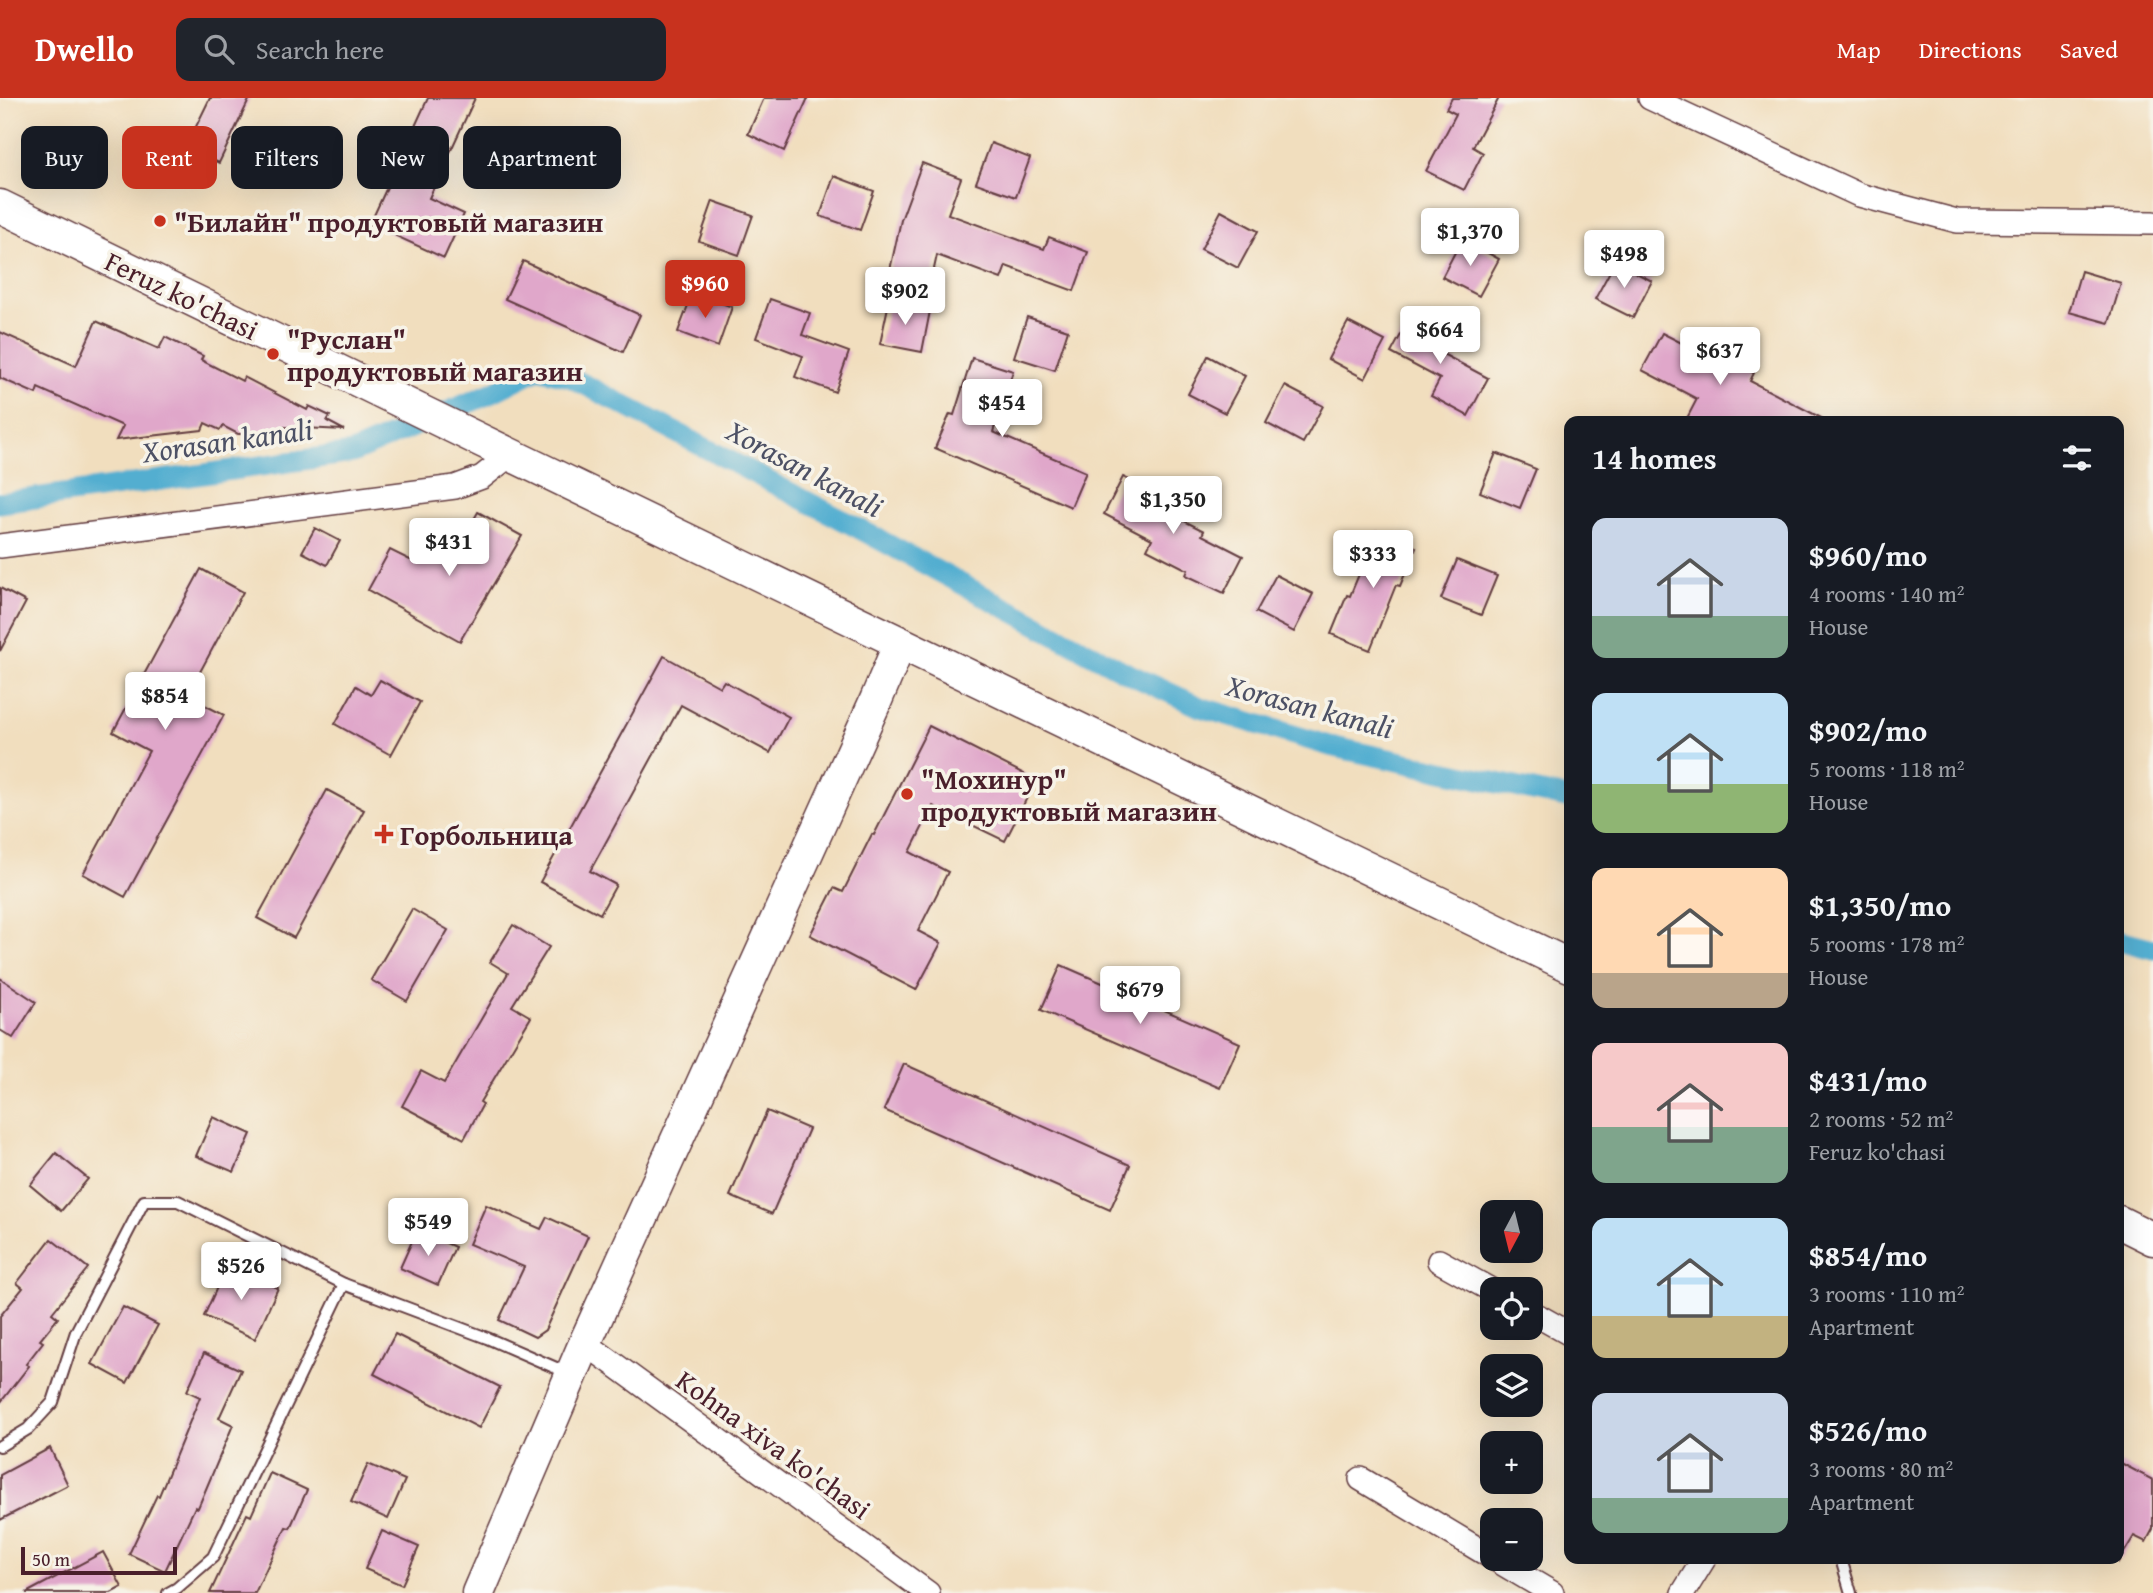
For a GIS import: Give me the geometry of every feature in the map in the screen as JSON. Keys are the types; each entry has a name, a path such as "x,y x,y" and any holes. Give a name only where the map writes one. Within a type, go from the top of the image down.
{"main road":[{"name":"Feruz ko'chasi","path":"0,206 1564,963"},
{"path":"478,1593 585,1343 900,643"},
{"path":"2124,1224 2153,1239"}],"street":[{"path":"1650,98 1859,194 1957,221 2153,223"},
{"path":"0,546 455,486 482,477 511,454"},
{"path":"1439,1261 1480,1284"},
{"path":"1543,1319 1564,1331"},
{"name":"Kohna xiva ko'chasi","path":"585,1343 928,1593"},
{"path":"1361,1479 1480,1551"},
{"path":"1683,1593 1701,1564"},
{"path":"1514,1571 1552,1593"}],"lane":[{"path":"0,1447 28,1429 53,1402 76,1332 144,1202 178,1200 344,1284 486,1338 572,1375"},
{"path":"168,1593 213,1557 344,1284"},
{"path":"1842,1564 1851,1593"}],"building":[{"path":"210,98 250,98 237,126 231,126 231,138 219,163 217,126 196,126"},
{"path":"428,98 475,98 449,155 449,126 415,126"},
{"path":"764,98 808,98 784,151 748,134"},
{"path":"1452,98 1499,98 1473,147 1483,153 1464,190 1426,171 1456,114 1446,109"},
{"path":"991,143 1030,158 1016,197 976,183"},
{"path":"922,163 961,178 948,214 1044,249 1049,237 1088,252 1074,291 1006,266 1001,279 937,255 932,278 890,270 901,220"},
{"path":"834,176 874,191 860,230 820,216"},
{"path":"386,189 433,189 429,198 464,214 444,258 370,224"},
{"path":"713,201 753,215 739,255 699,241"},
{"path":"1221,211 1258,231 1238,268 1201,249"},
{"path":"1462,239 1499,259 1479,296 1442,277"},
{"path":"523,261 640,315 623,352 505,299"},
{"path":"1615,262 1652,281 1633,318 1595,299"},
{"path":"2081,271 2121,283 2109,323 2069,312"},
{"path":"693,292 732,307 718,347 678,332"},
{"path":"770,299 810,313 802,335 849,352 835,392 795,377 803,356 756,338"},
{"path":"889,302 930,311 922,352 880,344"},
{"path":"1411,316 1448,335 1439,352 1488,378 1468,416 1431,396 1440,379 1391,353"},
{"path":"1027,317 1068,330 1055,370 1014,357"},
{"path":"96,321 159,349 165,337 203,356 201,360 242,381 244,377 307,410 309,406 330,416 327,421 344,430 284,427 280,434 238,434 223,426 220,430 205,423 202,430 116,440 123,426 38,388 36,394 0,378 0,332 76,366"},
{"path":"1348,322 1385,341 1365,379 1328,359"},
{"path":"1662,333 1713,359 1717,353 1754,373 1750,381 1817,416 1688,416 1697,399 1642,370"},
{"path":"1208,356 1245,376 1225,413 1188,394"},
{"path":"972,358 1013,371 993,432 1086,472 1071,507 935,448 950,414 954,415"},
{"path":"1285,386 1323,406 1303,443 1266,423"},
{"path":"1496,453 1536,469 1520,508 1480,492"},
{"path":"1123,477 1161,496 1155,506 1204,531 1202,535 1243,556 1224,593 1186,575 1188,570 1147,549 1152,539 1104,514"},
{"path":"478,512 522,536 460,641 368,590 390,550 410,560 449,563"},
{"path":"315,528 340,541 327,565 302,552"},
{"path":"1377,531 1416,547 1400,586 1396,585 1370,650 1331,634"},
{"path":"1457,560 1497,576 1481,615 1441,599"},
{"path":"201,569 243,592 187,696 224,715 125,897 83,874 149,751 113,732"},
{"path":"1276,575 1313,594 1294,632 1256,612"},
{"path":"0,588 26,602 0,651"},
{"path":"664,656 720,687 724,681 789,717 770,753 681,705 590,871 616,885 600,914 540,882"},
{"path":"380,680 420,702 391,755 335,724 356,686 371,695"},
{"path":"929,726 1036,780 1005,841 933,806 910,852 948,872 918,931 941,943 916,990 810,935 834,888 843,892"},
{"path":"327,790 364,810 294,938 257,918"},
{"path":"412,909 448,930 407,1001 371,980"},
{"path":"513,925 549,947 512,1006 531,1017 480,1102 483,1104 464,1139 402,1106 421,1071 444,1083 508,973 490,962"},
{"path":"1061,965 1240,1043 1220,1088 1041,1010"},
{"path":"0,978 36,1002 13,1038 0,1030"},
{"path":"904,1064 1130,1165 1110,1210 884,1110"},
{"path":"767,1111 809,1129 772,1214 730,1196"},
{"path":"213,1117 251,1134 234,1172 196,1156"},
{"path":"56,1153 88,1179 61,1211 30,1185"},
{"path":"486,1205 541,1229 547,1217 588,1236 545,1330 535,1337 499,1320 524,1267 469,1244"},
{"path":"417,1230 455,1247 438,1285 400,1268"},
{"path":"51,1239 88,1268 52,1313 58,1318 40,1340 43,1342 26,1364 29,1366 0,1403 0,1316 23,1288 17,1283"},
{"path":"227,1265 278,1288 255,1339 204,1316"},
{"path":"123,1307 158,1325 127,1383 92,1364"},
{"path":"395,1334 500,1387 479,1428 374,1374"},
{"path":"204,1353 241,1370 219,1418 233,1425 198,1508 195,1507 165,1571 129,1554 157,1495 159,1496 200,1397 187,1391"},
{"path":"50,1448 68,1485 0,1520 0,1475"},
{"path":"368,1464 405,1480 388,1519 351,1502"},
{"path":"2124,1465 2153,1480 2153,1529 2146,1542 2134,1536 2124,1553"},
{"path":"270,1473 307,1490 290,1528 286,1527 255,1593 210,1593 247,1514 251,1516"},
{"path":"382,1531 419,1547 402,1585 365,1569"},
{"path":"103,1552 122,1587 111,1593 26,1593"}],"waterway":[{"name":"Xorasan kanali","path":"0,503 352,453 489,394 538,369 570,377 1125,672 1200,707 1330,746 1564,798"},
{"name":"Xorasan kanali","path":"2124,941 2153,949"}],"place":[{"name":"\"Билайн\" продуктовый магазин","path":"160,221"},
{"name":"\"Руслан\" продуктовый магазин","path":"273,354"},
{"name":"\"Мохинур\" продуктовый магазин","path":"907,794"},
{"name":"Горбольница","path":"384,834"}]}
